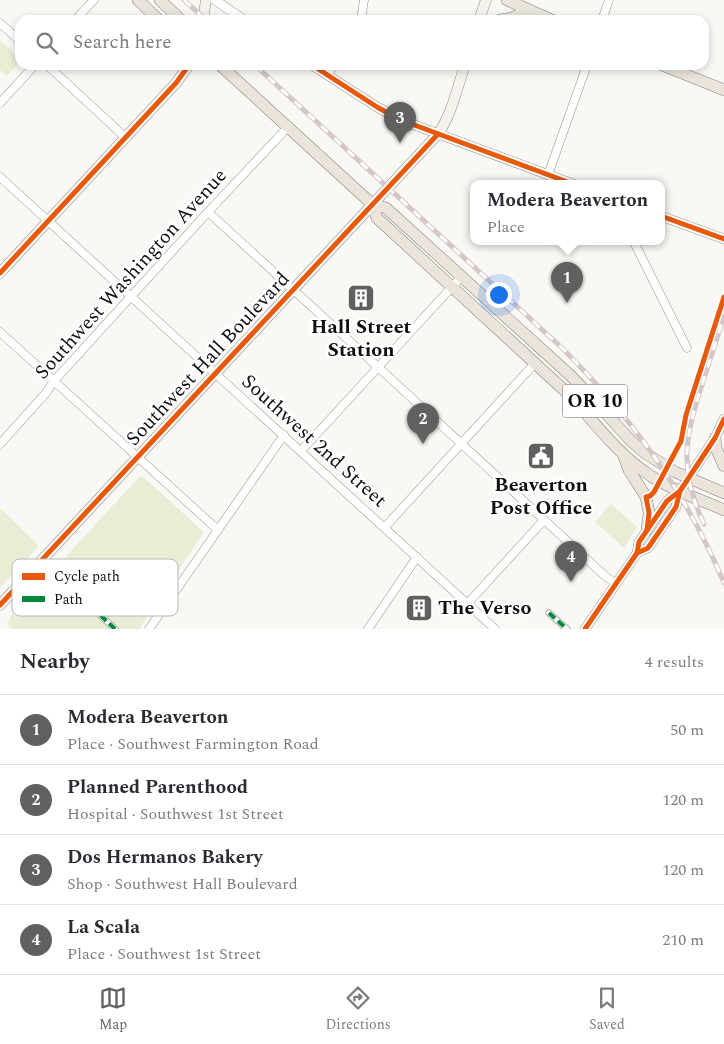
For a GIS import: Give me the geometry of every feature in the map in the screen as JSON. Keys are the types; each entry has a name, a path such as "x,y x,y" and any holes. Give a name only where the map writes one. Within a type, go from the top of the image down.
{"main road":[{"path":"138,0 154,15"},
{"path":"160,0 176,15"},
{"path":"204,15 206,0"},
{"path":"481,15 486,0"},
{"path":"507,0 540,15"},
{"path":"518,15 527,10"},
{"path":"0,273 176,83 185,70"},
{"name":"OR 10","path":"225,70 372,204 386,208 462,276 571,376 631,441 645,453 666,467 724,493"},
{"name":"Southwest Hall Boulevard","path":"43,559 438,134 449,114 463,70"},
{"path":"674,70 724,90"},
{"name":"OR 10","path":"372,204 377,218 535,363 579,406 622,454 664,484 724,510"},
{"path":"715,438 716,448 724,466"},
{"path":"622,454 629,470 646,497 649,513 647,530"},
{"name":"Southwest Hall Boulevard","path":"0,605 12,592"}],"street":[{"path":"80,15 94,0"},
{"path":"215,0 237,15"},
{"path":"362,15 364,0"},
{"path":"604,15 609,0"},
{"path":"0,22 15,36"},
{"path":"0,103 30,70"},
{"path":"52,70 125,136"},
{"path":"320,70 388,114 401,120 562,180"},
{"path":"327,75 330,70"},
{"path":"548,175 585,70"},
{"name":"Southwest Washington Avenue","path":"0,444 46,393 54,380 288,127"},
{"name":"Southwest 2nd Street","path":"0,177 495,629"},
{"path":"208,212 607,578 616,584"},
{"path":"665,217 724,239"},
{"path":"636,245 687,348"},
{"path":"301,451 462,276"},
{"path":"0,332 218,530"},
{"path":"384,528 535,363"},
{"path":"637,553 648,548 676,507 680,491 715,438 724,419"},
{"path":"178,587 284,435"},
{"path":"585,629 637,553 639,542 647,530 667,501 680,491"},
{"path":"468,604 544,520"},
{"path":"368,629 417,557"},
{"path":"549,612 567,629"},
{"path":"101,616 115,629"},
{"path":"149,629 158,616"}],"green space":[{"path":"0,40 15,54 15,67 7,76 0,70"},
{"path":"141,475 204,532 178,571 178,559 64,559"},
{"path":"611,504 637,527 624,548 595,522"},
{"path":"0,508 39,546 27,559 12,559 12,575 0,588"},
{"path":"11,616 148,616 139,629 10,629 8,623"}],"railway":[{"path":"184,0 200,15"},
{"path":"260,70 588,374 634,429 674,487 709,550 724,583"},
{"path":"704,524 690,486 687,453 692,420 724,316"}],"marked path":[{"path":"549,613 567,629"},
{"path":"101,616 115,629"}],"cycle path":[{"path":"0,273 176,83 185,70"},
{"path":"320,70 377,107 401,120 562,180"},
{"path":"43,559 438,134"},
{"path":"665,217 724,239"},
{"path":"647,530 649,513 646,497 654,492 681,441 686,415 724,297"},
{"path":"637,553 648,548 676,507 680,491 715,438 724,419"},
{"path":"585,629 637,553 639,542 667,501 680,491"},
{"path":"0,605 12,592"}],"place":[{"name":"Dos Hermanos Bakery","path":"400,143"},
{"name":"Hall Street Station","path":"361,298"},
{"name":"Modera Beaverton","path":"567,303"},
{"name":"Planned Parenthood","path":"423,444"},
{"name":"Beaverton Post Office","path":"541,456"},
{"name":"La Scala","path":"571,582"},
{"name":"The Verso","path":"419,608"}]}
